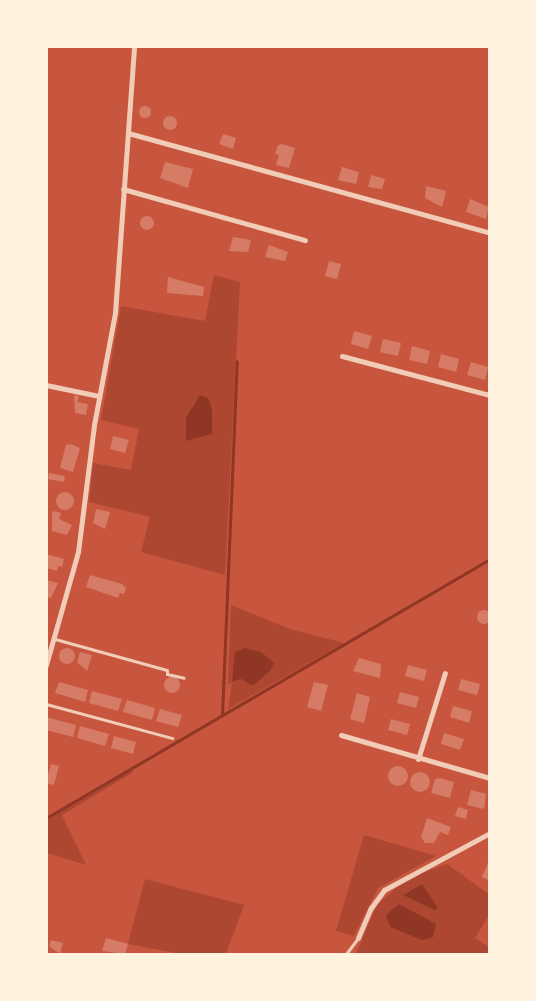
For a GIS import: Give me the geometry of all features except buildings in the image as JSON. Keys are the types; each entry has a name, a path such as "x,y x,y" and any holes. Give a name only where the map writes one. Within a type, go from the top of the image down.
{"street":[{"path":"46,665 78,552 99,396 115,313 134,46"},
{"path":"128,133 489,233"},
{"path":"123,189 305,240"},
{"path":"342,356 489,395"},
{"path":"46,385 99,396"},
{"path":"418,759 445,673"},
{"path":"341,735 489,778"},
{"path":"358,938 371,908 384,890 489,833"}],"lane":[{"path":"55,639 167,670 167,674 184,678"},
{"path":"46,704 172,738"},
{"path":"346,954 358,938"}],"shaded area":[{"path":"214,275 240,282 225,575 141,552 150,517 89,502 93,463 131,470 139,429 101,420 121,306 205,321"},
{"path":"200,395 208,398 212,409 212,434 186,441 186,418"},
{"path":"231,605 290,629 344,643 228,709 232,683 228,684","holes":["245,648 270,671 253,686 241,679 232,682"]},
{"path":"245,648 261,652 274,663 270,671 253,686 241,679 232,682 235,652"},
{"path":"133,767 132,773 62,815 86,865 47,853 47,819"},
{"path":"364,835 436,856 378,888 354,936 336,931"},
{"path":"447,864 489,894 489,915 475,938 489,947 489,954 356,954 377,904 410,877"},
{"path":"145,879 244,905 226,954 181,954 128,944"},
{"path":"422,884 438,908 434,910 403,895"},
{"path":"399,904 436,924 433,937 422,940 390,927 386,915"}],"waterway":[{"path":"222,715 237,361"},
{"path":"46,818 490,559"}]}
